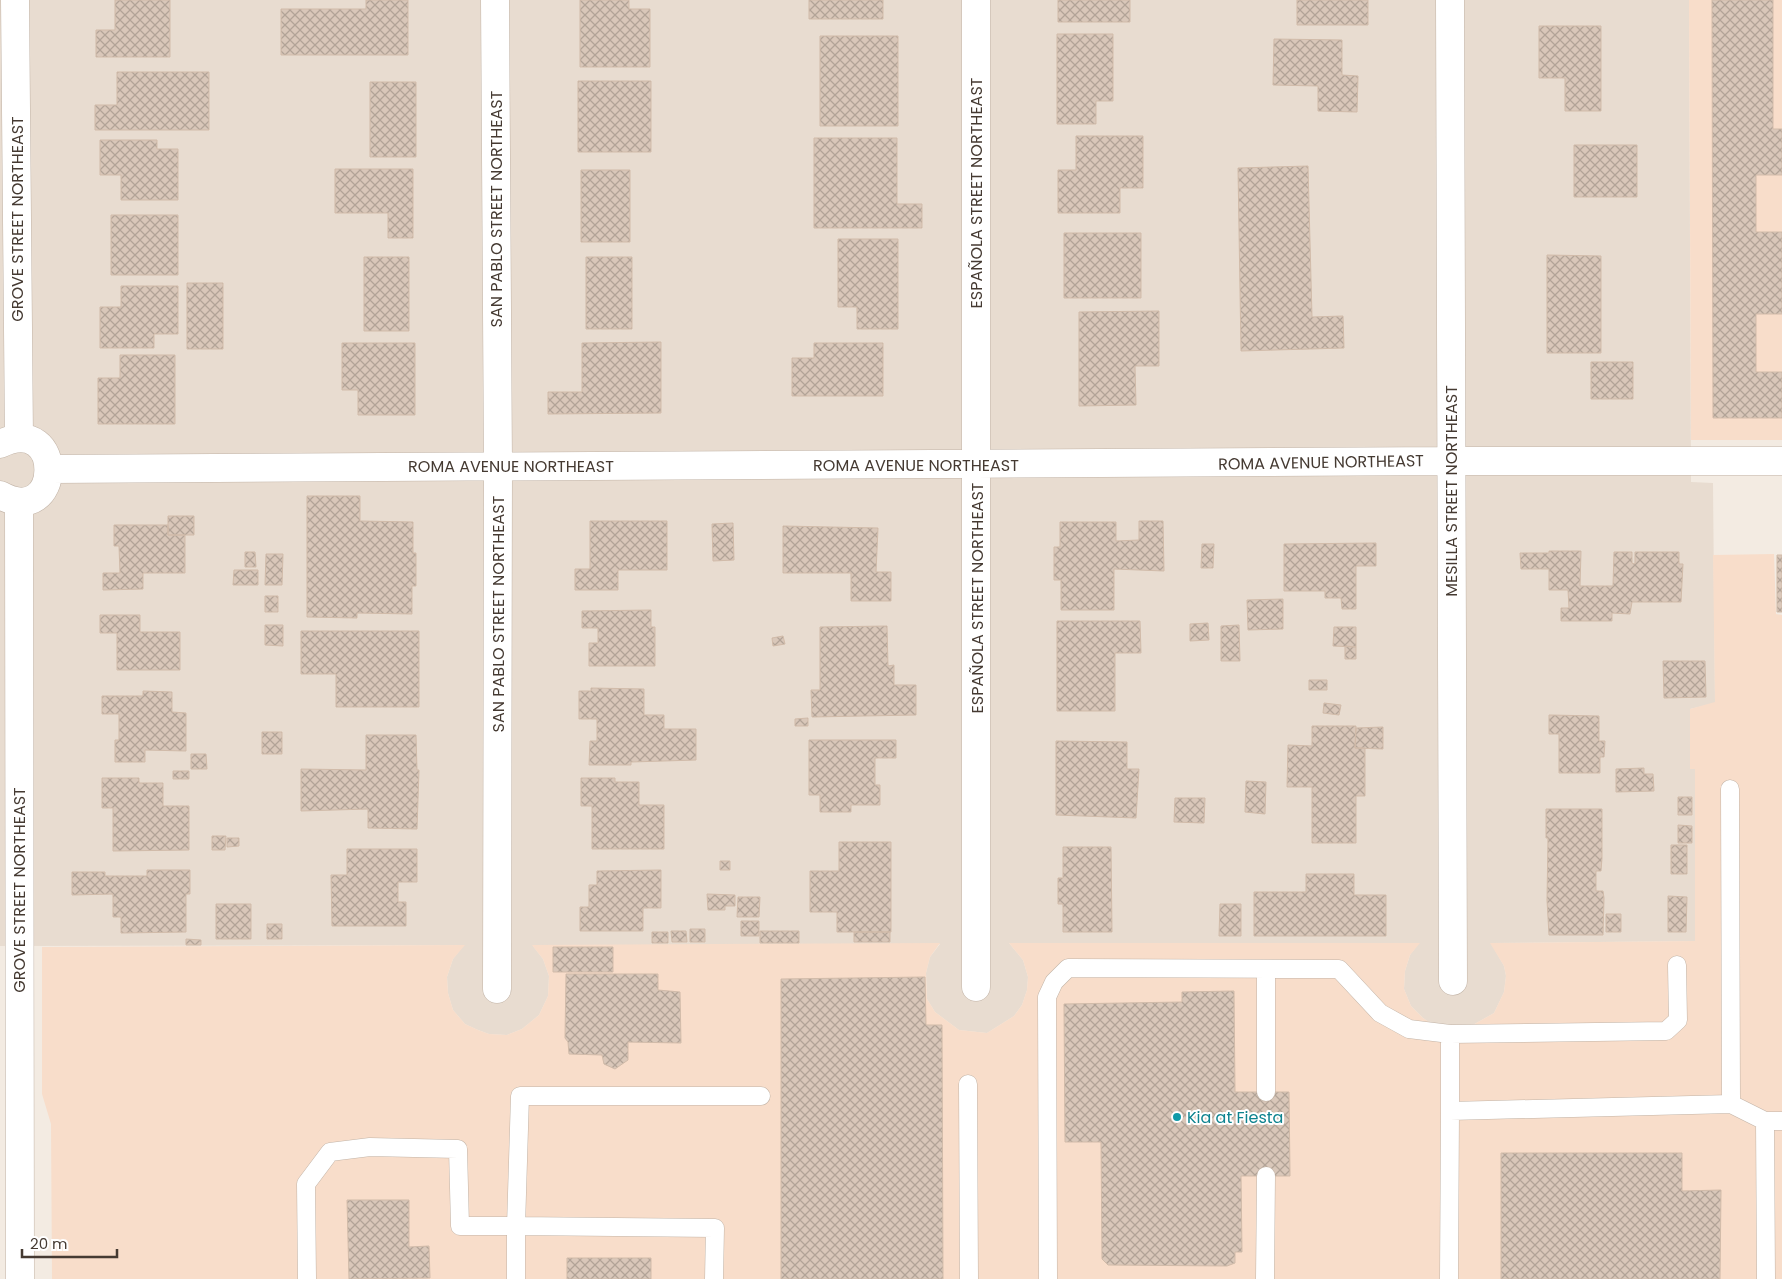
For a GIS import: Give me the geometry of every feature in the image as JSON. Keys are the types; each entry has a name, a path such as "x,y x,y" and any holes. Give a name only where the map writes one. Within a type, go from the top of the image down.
{"street":[{"name":"GROVE STREET NORTHEAST","path":"9,441 16,0"},
{"name":"SAN PABLO STREET NORTHEAST","path":"495,0 498,466 497,989"},
{"name":"ESPAÑOLA STREET NORTHEAST","path":"976,0 976,987"},
{"name":"MESILLA STREET NORTHEAST","path":"1450,0 1453,981"},
{"path":"9,441 37,444 44,452 50,470 49,480 44,488 29,500 9,498"},
{"name":"ROMA AVENUE NORTHEAST","path":"50,470 498,466 977,465 1451,460 1782,461"},
{"name":"GROVE STREET NORTHEAST","path":"9,498 20,1279"}],"lane":[{"path":"1730,789 1731,1104"},
{"path":"1048,1279 1047,997 1054,982 1068,968 1339,969 1380,1013 1409,1029 1450,1034 1666,1032 1678,1020 1677,965"},
{"path":"1266,969 1266,1092"},
{"path":"1449,1279 1450,1034"},
{"path":"968,1084 969,1279"},
{"path":"516,1279 520,1096 761,1096"},
{"path":"1450,1111 1731,1104 1773,1121 1766,1279"},
{"path":"307,1279 306,1184 330,1152 370,1146 458,1149 460,1226 715,1228 714,1279"},
{"path":"1265,1279 1266,1176"}],"shaded area":[{"path":"0,0 1689,0 1691,482 1713,483 1715,703 1690,709 1691,769 1695,768 1695,941 1491,943 1504,966 1506,976 1504,992 1494,1013 1464,1030 1436,1027 1411,1006 1404,989 1405,971 1410,955 1419,943 1009,943 1023,960 1028,977 1027,990 1022,1005 1014,1016 987,1033 959,1030 935,1012 927,999 926,973 930,957 940,944 533,946 543,959 549,976 548,996 539,1015 522,1029 507,1035 489,1034 465,1024 453,1010 448,993 447,977 453,959 464,945 0,946"},
{"path":"1689,0 1782,0 1782,440 1691,440"},
{"path":"1774,554 1776,614 1782,615 1782,1279 52,1279 51,1124 42,1094 42,947 465,945 453,959 447,977 448,993 453,1010 465,1024 489,1034 507,1035 522,1029 539,1015 548,996 549,976 543,959 532,945 940,943 930,957 926,973 927,999 935,1012 959,1030 987,1033 1014,1016 1022,1005 1027,990 1028,977 1023,960 1009,943 1420,943 1410,955 1405,971 1404,989 1411,1006 1436,1027 1464,1030 1494,1013 1504,992 1506,976 1504,966 1490,943 1695,941 1695,769 1690,769 1690,709 1715,702 1713,555"}],"building":[{"path":"115,0 170,0 170,57 96,57 96,30 115,30"},
{"path":"366,0 408,0 408,55 281,55 281,9 366,9"},
{"path":"580,0 629,0 629,9 650,9 650,67 580,67"},
{"path":"809,0 883,0 883,19 809,19"},
{"path":"1058,0 1130,0 1130,22 1058,22"},
{"path":"1297,0 1368,0 1368,25 1297,25"},
{"path":"1712,0 1773,0 1773,129 1782,129 1782,175 1756,175 1756,232 1782,232 1782,314 1756,314 1756,372 1782,372 1782,418 1713,418"},
{"path":"1539,26 1601,26 1601,111 1565,111 1565,78 1539,78"},
{"path":"1057,34 1113,34 1113,101 1096,101 1096,124 1057,124"},
{"path":"820,36 898,36 898,126 820,126"},
{"path":"1274,39 1342,40 1342,75 1358,76 1357,112 1318,111 1318,86 1273,85"},
{"path":"117,72 209,72 209,130 95,130 95,105 117,105"},
{"path":"578,81 651,81 651,152 578,152"},
{"path":"370,82 416,82 416,157 370,157"},
{"path":"1076,136 1143,136 1143,188 1120,188 1120,213 1058,213 1058,170 1076,170"},
{"path":"814,138 897,138 897,204 922,204 922,228 814,228"},
{"path":"100,140 157,140 157,149 178,149 178,200 121,200 121,175 100,175"},
{"path":"1574,145 1637,145 1637,197 1574,197"},
{"path":"1308,166 1312,317 1343,316 1344,348 1241,351 1238,168"},
{"path":"335,169 413,169 413,238 388,238 388,213 335,213"},
{"path":"581,170 630,170 630,242 581,242"},
{"path":"111,215 178,215 178,275 111,275"},
{"path":"1064,233 1141,233 1141,298 1064,298"},
{"path":"838,239 898,239 898,329 857,329 857,307 838,307"},
{"path":"1547,255 1601,256 1601,353 1547,353"},
{"path":"364,257 409,257 409,331 364,331"},
{"path":"586,257 632,257 632,329 586,329"},
{"path":"187,283 223,283 223,349 187,349"},
{"path":"121,286 178,286 178,334 154,334 154,348 100,348 100,307 121,307"},
{"path":"1159,311 1159,366 1135,366 1136,405 1079,406 1079,312"},
{"path":"661,342 661,413 548,414 548,392 582,392 582,343"},
{"path":"342,343 415,343 415,415 358,415 358,390 342,390"},
{"path":"814,343 883,343 883,396 792,396 792,358 814,358"},
{"path":"120,355 175,355 175,424 98,424 98,378 120,378"},
{"path":"1591,362 1633,362 1633,399 1591,399"},
{"path":"307,496 360,496 360,521 413,522 413,553 416,553 416,586 412,586 412,614 357,613 357,618 307,617"},
{"path":"168,516 194,516 194,535 168,535"},
{"path":"590,521 667,521 667,570 618,570 618,590 575,590 575,569 590,569"},
{"path":"1139,521 1163,521 1164,571 1114,569 1114,610 1061,610 1061,580 1054,580 1054,547 1060,547 1060,522 1116,522 1116,541 1139,540"},
{"path":"733,523 734,560 713,561 712,524"},
{"path":"114,525 168,525 168,535 185,535 185,573 143,573 143,589 103,590 103,573 120,573 119,546 114,546"},
{"path":"783,526 878,528 876,572 891,572 891,601 851,601 851,573 783,573"},
{"path":"1376,543 1376,566 1356,566 1356,609 1342,609 1341,598 1325,598 1325,591 1284,591 1284,544"},
{"path":"1202,544 1214,544 1213,568 1201,568"},
{"path":"1549,551 1581,551 1580,586 1613,586 1614,552 1632,552 1632,563 1635,564 1635,552 1679,552 1679,564 1683,564 1681,602 1632,602 1630,614 1612,613 1612,621 1561,621 1561,608 1569,608 1568,590 1549,590 1549,569 1521,569 1520,553 1549,553"},
{"path":"245,552 255,552 256,567 245,567"},
{"path":"266,554 283,554 282,585 265,585"},
{"path":"1777,555 1782,555 1782,612 1777,612"},
{"path":"234,570 258,570 258,585 233,585"},
{"path":"265,596 278,596 278,612 265,612"},
{"path":"1283,599 1283,629 1248,630 1247,600"},
{"path":"651,610 651,627 655,627 655,666 589,666 589,643 598,643 598,628 582,628 582,611"},
{"path":"100,615 140,615 140,632 180,632 180,670 117,670 117,633 100,633"},
{"path":"1057,621 1140,621 1141,653 1115,653 1115,711 1057,711"},
{"path":"1208,623 1209,640 1190,641 1190,624"},
{"path":"265,625 283,625 283,646 265,645"},
{"path":"1239,625 1240,661 1221,661 1221,626"},
{"path":"887,626 888,666 894,665 894,685 916,685 916,715 812,717 811,690 820,690 820,627"},
{"path":"1334,627 1356,627 1356,647 1333,646"},
{"path":"301,631 419,631 419,707 336,707 336,674 301,674"},
{"path":"783,636 785,644 773,646 772,638"},
{"path":"1345,646 1356,647 1356,659 1345,659"},
{"path":"1663,661 1705,661 1706,697 1664,698"},
{"path":"1309,680 1327,680 1327,690 1309,690"},
{"path":"591,688 644,689 644,715 664,715 664,729 696,729 696,760 631,762 631,765 589,765 590,741 597,741 597,719 579,719 579,691 591,691"},
{"path":"143,691 172,692 172,712 186,713 186,751 145,750 145,762 115,762 115,740 119,740 119,714 102,714 102,696 143,696"},
{"path":"1324,703 1341,705 1339,715 1323,713"},
{"path":"1549,715 1599,716 1599,741 1605,741 1604,757 1600,757 1600,773 1559,773 1559,734 1549,734"},
{"path":"808,718 808,726 795,726 795,719"},
{"path":"1312,726 1356,726 1355,748 1365,748 1365,796 1356,796 1356,843 1312,843 1312,787 1287,787 1288,745 1312,746"},
{"path":"1383,727 1383,749 1355,748 1356,728"},
{"path":"262,732 282,732 282,754 262,754"},
{"path":"366,735 416,735 417,770 419,770 417,829 368,828 368,809 301,811 301,769 366,770"},
{"path":"809,740 896,740 896,758 875,758 875,785 880,785 880,805 851,805 851,812 820,812 820,795 809,795"},
{"path":"1056,741 1127,742 1127,769 1139,769 1136,818 1056,815"},
{"path":"191,754 206,754 207,769 191,769"},
{"path":"1644,768 1644,774 1653,774 1654,791 1616,792 1616,769"},
{"path":"173,771 189,771 189,779 173,779"},
{"path":"102,778 139,778 139,783 163,783 163,806 189,806 189,850 113,851 113,808 102,808"},
{"path":"581,778 615,778 615,782 639,782 639,805 664,805 664,849 592,849 592,806 581,806"},
{"path":"1246,781 1266,782 1265,814 1245,812"},
{"path":"1678,797 1692,797 1692,815 1678,815"},
{"path":"1175,798 1205,798 1204,823 1174,822"},
{"path":"1546,809 1602,809 1602,858 1601,871 1596,871 1596,891 1603,891 1603,935 1549,935"},
{"path":"1678,825 1692,826 1692,843 1678,843"},
{"path":"212,836 226,836 225,850 212,850"},
{"path":"227,838 239,838 239,846 227,847"},
{"path":"839,842 891,842 891,932 837,932 837,912 810,912 810,871 839,871"},
{"path":"1671,845 1687,845 1687,874 1671,874"},
{"path":"1063,847 1111,847 1112,932 1063,932 1063,904 1058,904 1058,878 1063,878"},
{"path":"347,849 417,849 417,882 398,882 398,902 406,902 406,926 332,926 331,875 347,875"},
{"path":"720,861 730,861 730,870 720,870"},
{"path":"147,870 190,870 190,894 186,894 186,932 121,933 121,917 113,917 113,894 72,895 72,872 105,872 105,876 147,876"},
{"path":"661,870 661,908 643,908 643,931 580,931 580,907 589,907 589,885 597,885 597,871"},
{"path":"1306,874 1354,874 1354,895 1386,895 1386,936 1254,936 1254,892 1306,892"},
{"path":"707,894 735,895 735,906 725,906 725,910 708,910"},
{"path":"1668,896 1687,897 1686,932 1668,932"},
{"path":"738,897 760,897 759,917 737,917"},
{"path":"216,904 251,904 251,939 216,939"},
{"path":"1220,904 1241,904 1241,936 1219,936"},
{"path":"1606,914 1621,914 1621,932 1606,932"},
{"path":"741,921 759,921 759,936 741,936"},
{"path":"267,924 282,924 282,939 267,939"},
{"path":"690,929 705,929 705,942 690,942"},
{"path":"671,931 686,931 687,942 672,942"},
{"path":"760,931 799,931 799,943 760,943"},
{"path":"652,932 668,932 668,943 652,943"},
{"path":"854,932 890,932 890,942 854,942"},
{"path":"186,939 201,940 201,945 186,945"},
{"path":"553,947 613,947 613,972 553,972"},
{"path":"566,974 658,974 658,990 680,992 681,1043 628,1042 628,1060 615,1069 604,1064 602,1055 569,1054 568,1042 565,1038"},
{"path":"925,977 926,1025 942,1025 943,1279 781,1279 781,979"},
{"name":"Kia at Fiesta","path":"1234,991 1235,1092 1289,1092 1290,1176 1241,1176 1242,1252 1235,1252 1235,1263 1227,1266 1108,1265 1102,1259 1101,1142 1065,1142 1064,1004 1182,1002 1182,992"},
{"path":"1501,1153 1682,1153 1682,1191 1721,1190 1720,1279 1501,1279"},
{"path":"347,1200 409,1200 409,1247 429,1246 430,1278 349,1279"},
{"path":"567,1258 651,1258 651,1279 567,1279"}],"place":[{"name":"Kia at Fiesta","path":"1177,1117"}]}
